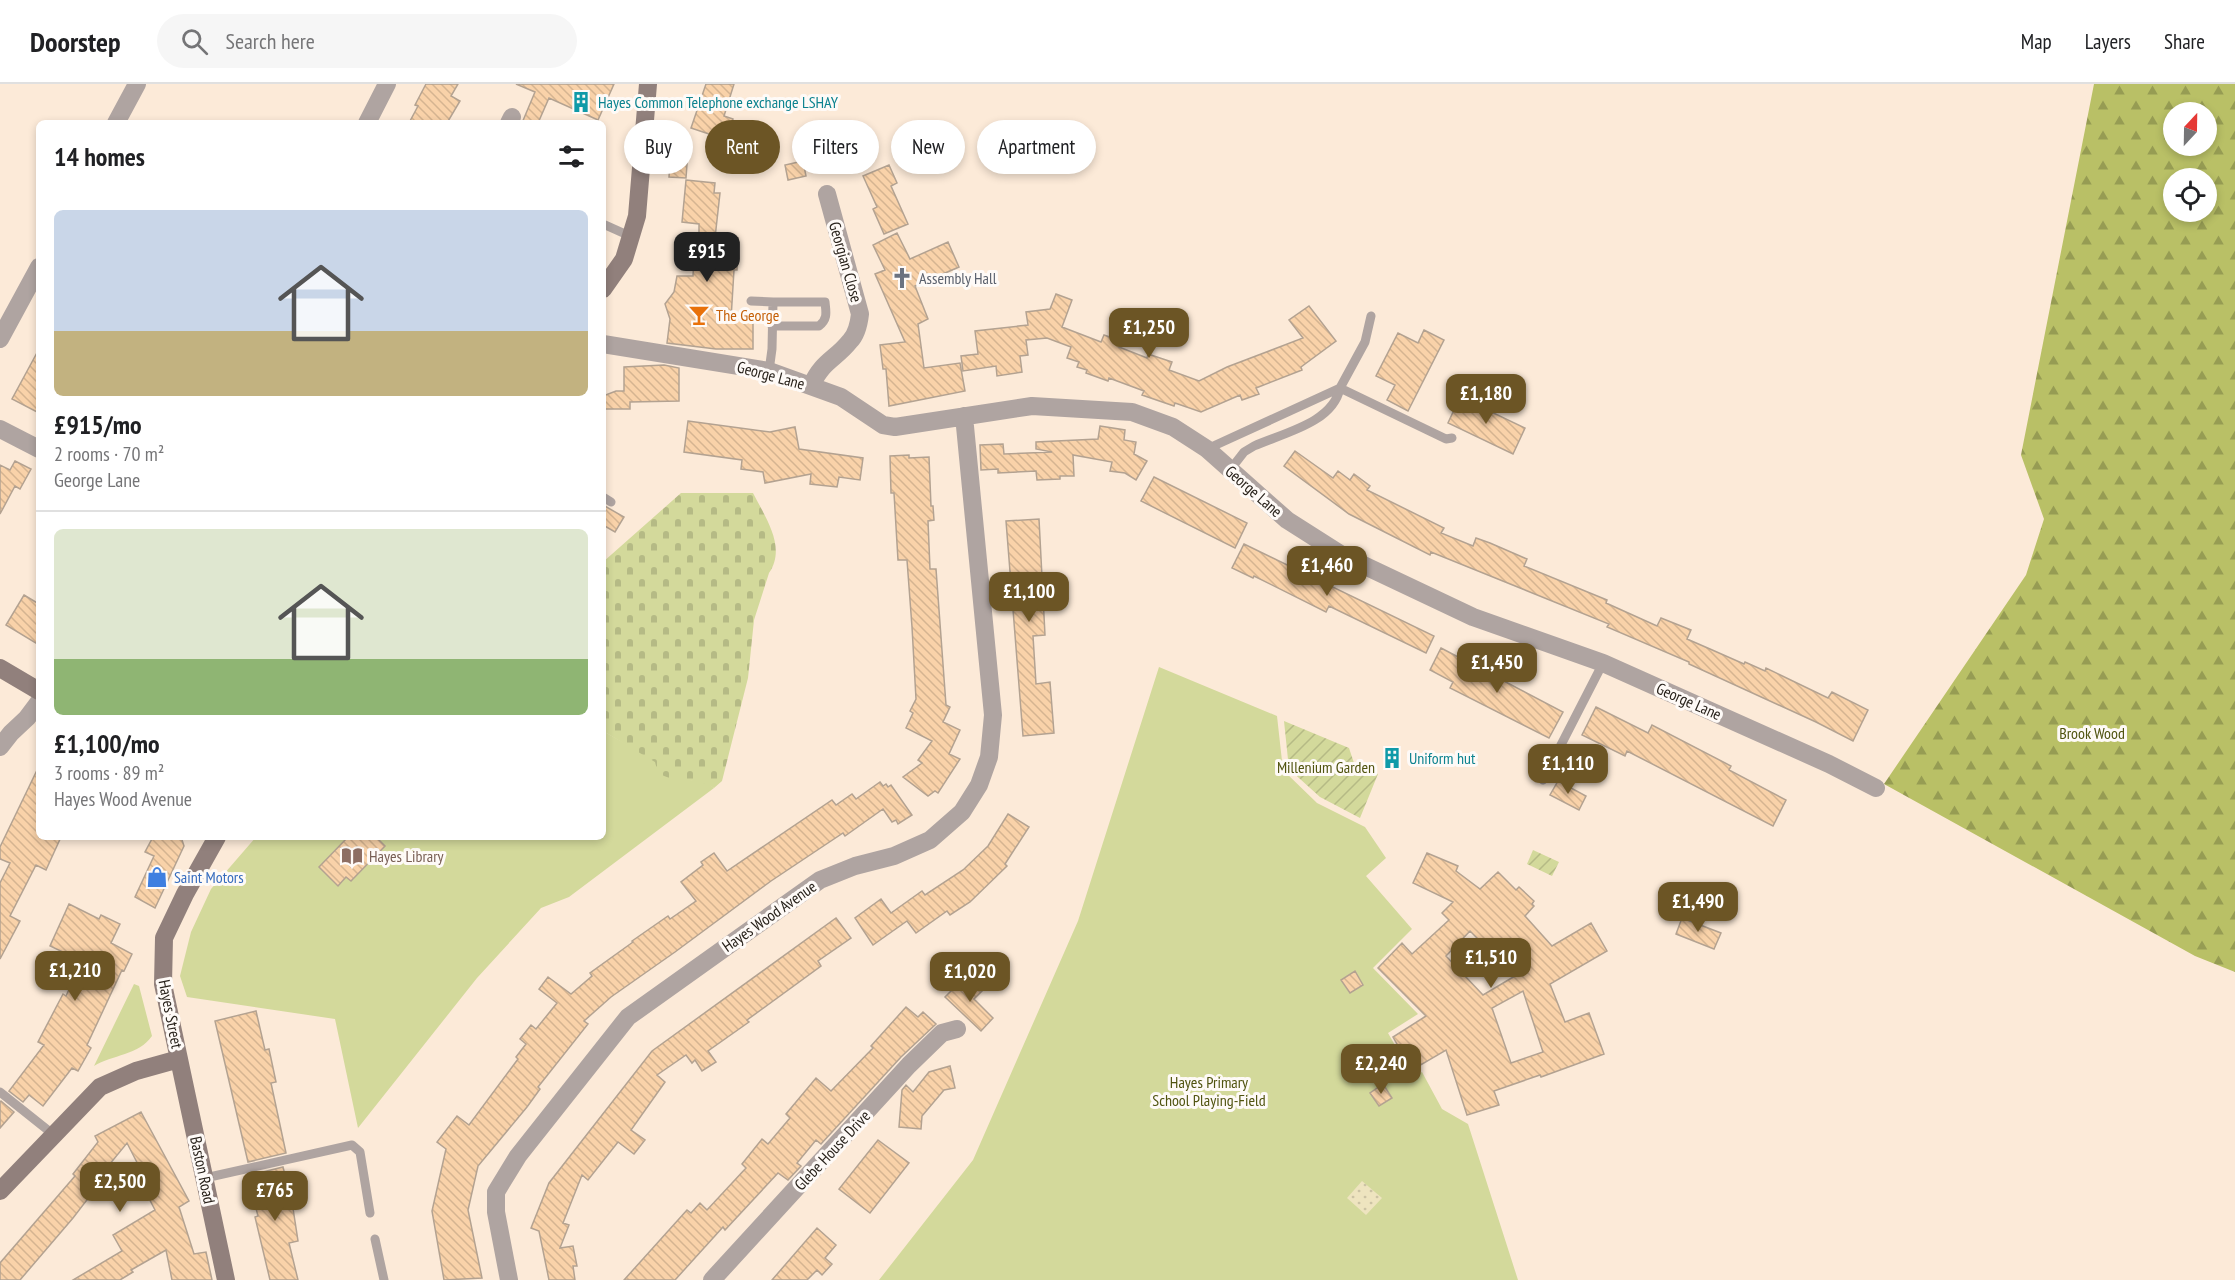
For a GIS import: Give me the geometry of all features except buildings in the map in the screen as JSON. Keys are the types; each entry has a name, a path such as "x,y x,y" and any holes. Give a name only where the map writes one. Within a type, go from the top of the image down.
{"main road":[{"path":"606,285 624,259 632,237 641,184 648,84"},
{"path":"0,668 36,690"},
{"name":"Hayes Street","path":"179,1059 163,984 164,938 184,894 215,840"},
{"path":"0,1191 100,1087 136,1071 179,1059"},
{"name":"Baston Road","path":"179,1059 226,1280"}],"street":[{"path":"118,120 137,84"},
{"path":"369,120 387,84"},
{"name":"Georgian Close","path":"811,386 824,364 851,341 858,328 860,314 827,194"},
{"path":"0,339 36,273"},
{"name":"George Lane","path":"606,344 769,371 841,398 883,425 895,427 1032,406 1132,412 1173,427 1207,449 1287,520 1342,555 1473,617 1603,663 1829,764 1876,788"},
{"name":"Hayes Wood Avenue","path":"509,1280 496,1212 496,1192 518,1156 628,1017 820,880 855,866 894,856 930,840 962,813 979,785 989,757 993,715 963,416"},
{"path":"0,429 36,447"},
{"path":"0,747 36,706"},
{"name":"Glebe House Drive","path":"712,1280 909,1065 942,1033 957,1029"}],"lane":[{"path":"606,225 632,237"},
{"path":"751,301 825,302 826,315 819,326 772,326"},
{"path":"769,371 772,349 772,302"},
{"path":"1230,470 1244,452 1326,412 1335,402 1340,387 1365,342 1371,316"},
{"path":"1340,387 1446,440 1452,438"},
{"path":"1207,449 1340,387"},
{"path":"1543,780 1603,663"},
{"path":"0,1092 54,1135"},
{"path":"205,1178 352,1145 360,1152 370,1213"},
{"path":"375,1239 384,1280"}],"green space":[{"name":"Brook Wood","path":"2094,84 2235,84 2235,972 2195,956 1884,784 2026,575 2044,519 2021,455"},
{"path":"681,493 753,493 768,522 775,543 774,563 754,620 748,678 722,781 714,788 700,782 672,778 658,773 655,762 606,733 606,559"},
{"name":"Hayes Primary School Playing-Field","path":"1159,667 1277,716 1283,770 1317,803 1365,827 1386,858 1366,876 1412,929 1373,968 1418,1014 1388,1033 1413,1077 1422,1072 1442,1109 1468,1124 1518,1280 879,1280 973,1160 1078,921"},
{"name":"Millenium Garden","path":"1284,721 1349,748 1354,763 1378,774 1360,818 1320,797 1289,769"},
{"path":"606,733 690,780 706,782 714,788 569,897 541,908 477,978 358,1128 335,1019 187,997 180,976 191,932 211,889 253,840 606,840"},
{"path":"1533,850 1559,862 1552,876 1527,864"},
{"path":"134,984 139,986 152,1036 133,1051 94,1066"}],"sand":[{"path":"1362,1181 1382,1198 1366,1215 1347,1198"}],"place":[{"name":"Hayes Common Telephone exchange LSHAY","path":"581,102"},
{"name":"Assembly Hall","path":"902,278"},
{"name":"The George","path":"699,315"},
{"name":"Uniform hut","path":"1392,758"},
{"name":"Hayes Library","path":"352,856"},
{"name":"Saint Motors","path":"157,877"}]}
